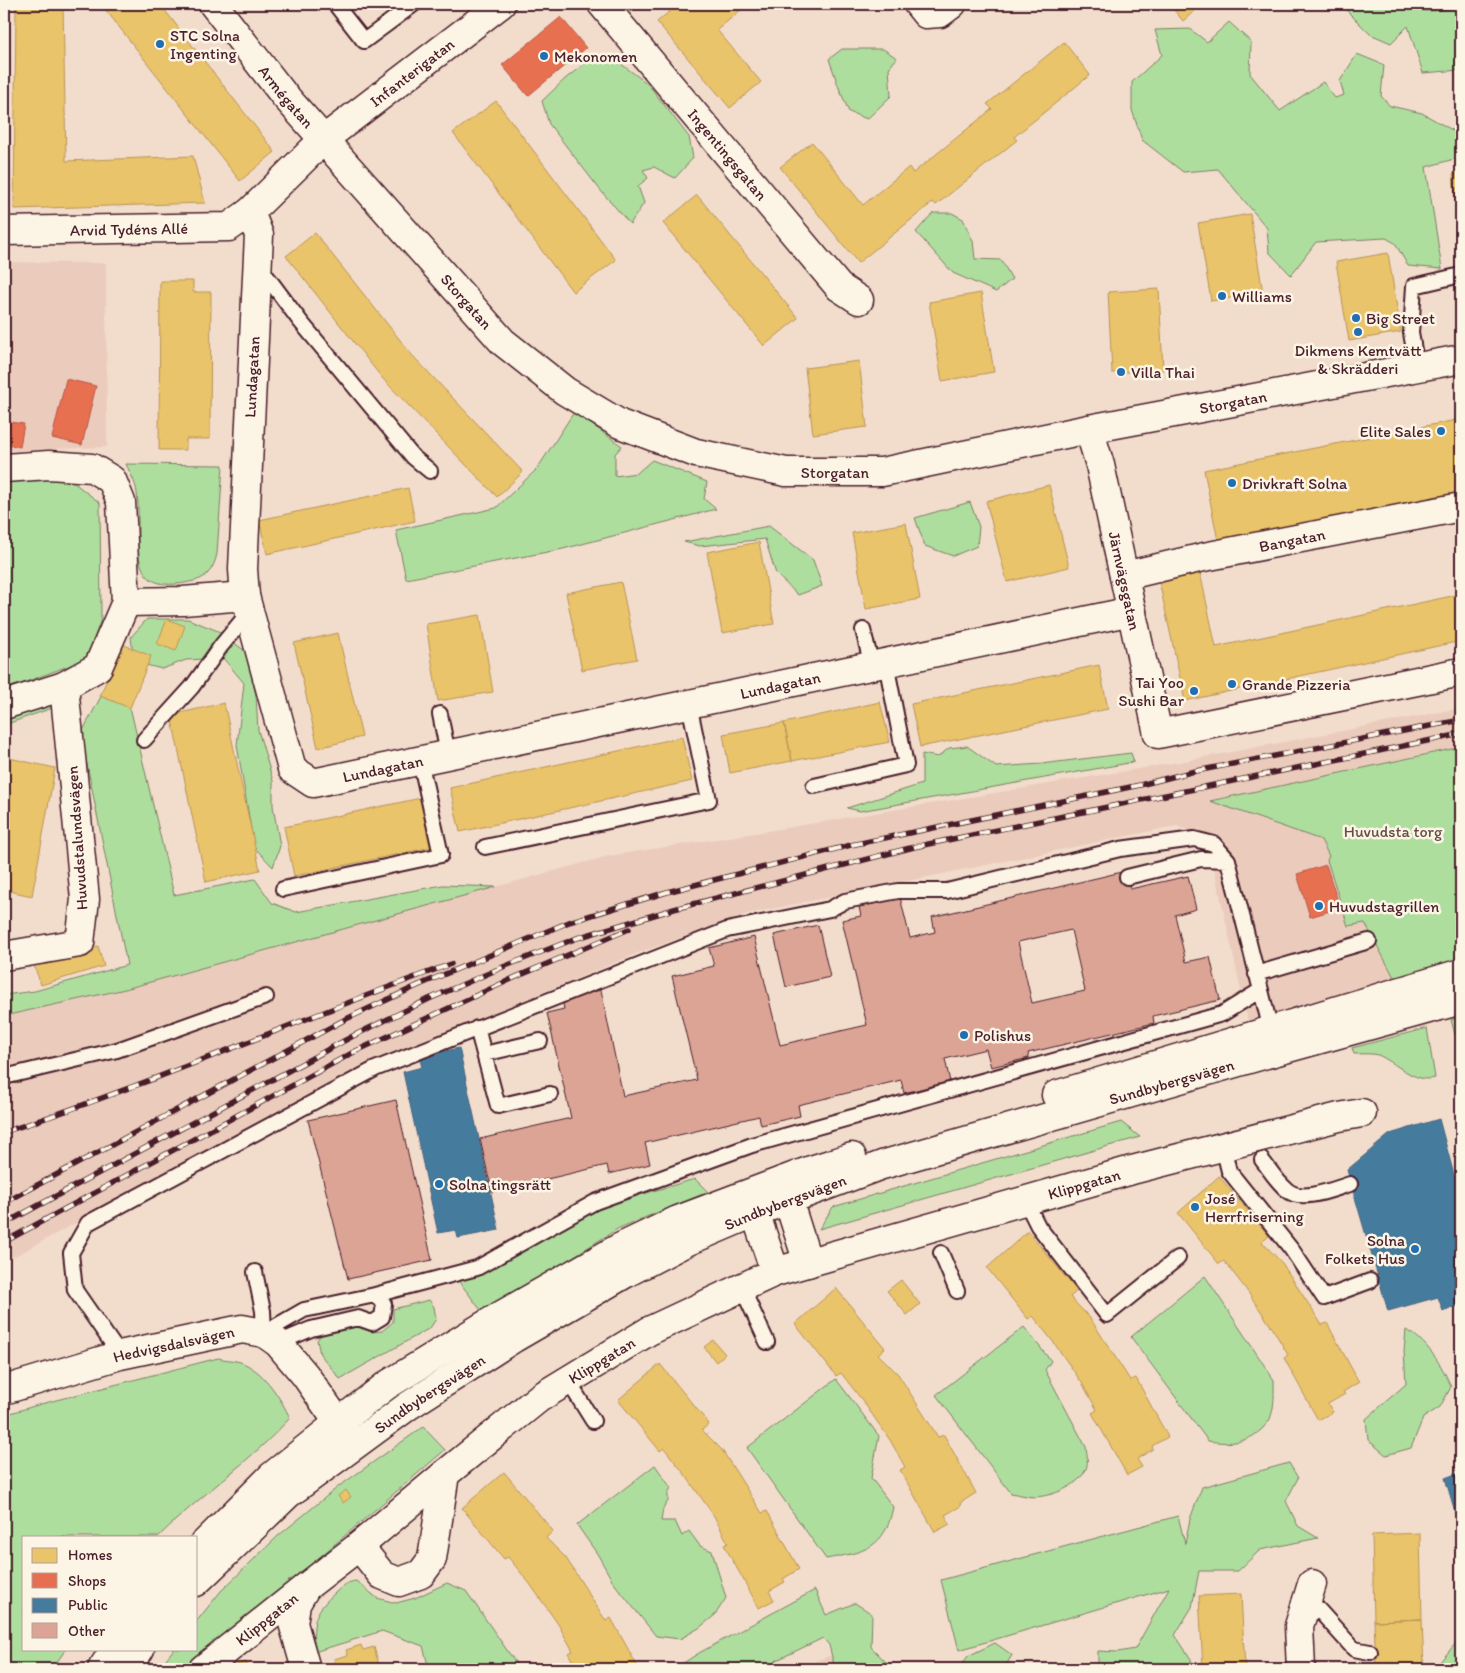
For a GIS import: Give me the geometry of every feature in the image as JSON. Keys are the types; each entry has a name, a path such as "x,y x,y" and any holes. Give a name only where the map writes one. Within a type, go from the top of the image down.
{"street":[{"name":"Armégatan","path":"214,4 284,95 323,140"},
{"name":"Infanterigatan","path":"323,140 501,4"},
{"name":"Ingentingsgatan","path":"602,4 839,287 859,300"},
{"path":"918,4 926,14 940,13 952,4"},
{"path":"250,212 323,140"},
{"name":"Storgatan","path":"323,140 503,342 565,391 620,424 696,452 786,472 882,472 1089,429 1461,359"},
{"name":"Arvid Tydéns Allé","path":"4,231 229,227 250,212"},
{"name":"Lundagatan","path":"250,212 259,235 242,569 247,604 292,769 313,782 1132,611"},
{"name":"Järnvägsgatan","path":"1089,429 1100,465 1158,734 1461,672"},
{"path":"4,468 48,464 92,468 112,480 121,502 126,602 98,666 64,686 4,705"},
{"name":"Bangatan","path":"1124,576 1204,556 1461,507"},
{"path":"126,602 183,601 247,604"},
{"name":"Huvudstalundsvägen","path":"4,956 80,943 84,899 64,686"},
{"name":"Sundbybergsvägen","path":"1274,1041 1461,973"},
{"name":"Sundbybergsvägen","path":"198,1550 272,1476 387,1385 500,1316 619,1248 678,1220 752,1203 785,1190 843,1160 1274,1041 1461,1000"},
{"name":"Klippgatan","path":"203,1669 359,1546 539,1398 649,1331 775,1272 1132,1170 1339,1117 1362,1113"},
{"path":"785,1190 808,1263"},
{"path":"752,1203 775,1272"},
{"name":"Sundbybergsvägen","path":"198,1580 288,1494 408,1406 514,1338 752,1203"},
{"name":"Hedvigsdalsvägen","path":"4,1389 120,1355 242,1329 271,1338"},
{"path":"271,1338 305,1375 354,1445"},
{"path":"359,1546 382,1575 399,1582 421,1574 432,1559 445,1474"},
{"name":"Klippgatan","path":"306,1587 296,1604 293,1623 306,1669"},
{"path":"1301,1669 1299,1626 1310,1591"},
{"path":"102,1669 114,1650"},
{"path":"126,1669 139,1650"}],"lane":[{"path":"335,4 364,41 414,4"},
{"path":"258,264 300,322 413,457 430,471"},
{"path":"1417,367 1411,333 1414,286 1461,274"},
{"path":"144,740 192,687 221,646 247,604"},
{"path":"814,786 906,765 879,665 863,630"},
{"path":"485,847 708,800 689,704"},
{"path":"440,714 448,754"},
{"path":"283,889 441,855 420,760"},
{"path":"120,1355 74,1290 70,1253 88,1223 376,1069 727,930 830,909 845,901 898,891 947,891 1120,849 1194,839 1214,844 1228,860 1274,1041"},
{"path":"1127,877 1201,859 1228,860"},
{"path":"1256,974 1369,941"},
{"path":"271,1338 304,1310 375,1295 478,1268 594,1202 752,1146 1222,1014 1260,990"},
{"path":"4,1077 117,1050 266,997"},
{"path":"477,1028 498,1106 550,1094"},
{"path":"484,1054 540,1040"},
{"path":"1223,1147 1230,1171 1292,1250 1324,1298 1370,1281"},
{"path":"1262,1160 1287,1191 1296,1195 1308,1195 1350,1184"},
{"path":"1024,1200 1038,1226 1108,1315 1178,1258"},
{"path":"941,1254 958,1291"},
{"path":"255,1272 271,1338"},
{"path":"742,1288 767,1342"},
{"path":"271,1338 358,1318 372,1323 382,1317 384,1304 375,1295"},
{"path":"568,1381 593,1421"},
{"path":"1310,1591 1354,1649 1370,1652"}],"shaded area":[{"path":"4,262 106,263 107,447 4,451"},
{"path":"1461,708 1461,747 1211,801 1321,840 1395,979 1248,1022 1207,837 1176,826 748,914 641,952 359,1069 4,1262 4,1016 125,989 608,856 1179,762"},
{"path":"849,1648 868,1669 795,1669"}],"green space":[{"path":"1340,4 1404,4 1411,8 1425,11 1461,7 1461,70 1423,73 1408,26 1391,43 1370,34"},
{"path":"1229,22 1251,42 1250,74 1280,111 1323,82 1335,98 1344,95 1340,81 1357,54 1384,65 1381,96 1390,106 1422,113 1461,135 1461,157 1426,167 1442,269 1408,266 1395,243 1386,238 1316,242 1291,275 1269,252 1267,228 1218,169 1183,172 1142,140 1132,110 1132,82 1162,55 1155,30 1190,29 1207,42"},
{"path":"842,49 883,49 897,58 889,68 891,96 867,119 849,112 839,88 829,59"},
{"path":"613,58 648,84 689,137 693,158 675,178 654,167 643,170 648,178 638,186 644,203 630,224 601,191 549,124 542,101 565,79 588,61"},
{"path":"933,213 952,213 963,219 973,241 975,259 1001,260 1012,279 996,292 953,273 916,232"},
{"path":"574,412 622,446 615,454 615,476 637,473 652,460 707,482 704,499 716,509 563,549 406,579 396,530 496,508 537,469"},
{"path":"126,464 223,465 217,554 207,575 199,580 171,584 155,581 145,573 140,561 138,546 136,489"},
{"path":"64,475 100,503 101,619 87,659 4,690 4,481"},
{"path":"970,502 979,527 977,546 953,556 925,546 915,518"},
{"path":"769,526 813,560 822,586 798,595 776,574 765,539 700,546 684,542"},
{"path":"147,619 188,619 218,631 245,651 256,695 258,730 273,781 273,806 280,846 273,867 254,847 237,745 244,683 223,658 186,660 162,669 134,662 131,637"},
{"path":"115,688 131,711 174,895 255,879 272,903 296,912 443,885 496,887 125,989 4,1016 4,995 35,991 127,965 81,734 105,689"},
{"path":"51,696 55,707 4,725 4,712"},
{"path":"967,746 996,767 1041,764 1131,753 1134,762 860,811 847,808 922,784 922,754 938,757 949,748"},
{"name":"Huvudsta torg","path":"1461,747 1461,959 1395,979 1365,923 1348,926 1327,860 1329,856 1321,840 1210,801"},
{"path":"1461,1017 1461,1056 1451,1020"},
{"path":"1427,1028 1435,1078 1420,1078 1378,1055 1354,1054 1352,1048"},
{"path":"1121,1122 1140,1137 819,1229 833,1207"},
{"path":"695,1179 708,1192 619,1228 483,1313 458,1280 598,1207"},
{"path":"1205,1276 1274,1380 1272,1414 1269,1420 1257,1433 1237,1442 1208,1441 1131,1337"},
{"path":"429,1300 434,1307 436,1319 430,1328 340,1379 320,1354 317,1340 321,1335 357,1327 372,1332 382,1331 393,1322 393,1309"},
{"path":"1024,1327 1051,1361 1045,1370 1086,1447 1087,1456 1086,1468 1076,1482 1056,1493 1035,1497 1011,1493 936,1395"},
{"path":"1406,1330 1420,1340 1433,1354 1444,1371 1451,1387 1440,1407 1423,1418 1411,1448 1386,1455 1368,1440 1366,1419 1406,1384 1404,1351"},
{"path":"218,1358 242,1363 252,1368 266,1380 290,1418 275,1434 159,1536 22,1536 22,1650 65,1650 52,1669 4,1669 4,1415"},
{"path":"836,1379 879,1436 871,1478 893,1507 885,1532 871,1546 862,1551 826,1559 747,1448"},
{"path":"423,1427 445,1450 189,1669 158,1669 173,1650 198,1650 198,1620 221,1591 278,1536 338,1487"},
{"path":"1289,1463 1298,1478 1286,1501 1298,1526 1318,1538 1260,1550 1238,1571 1199,1571 1192,1607 1175,1635 1191,1659 1192,1669 1098,1669 1098,1651 1118,1652 1135,1649 1169,1588 959,1650 941,1580 1178,1516 1185,1544 1190,1519 1202,1487"},
{"path":"655,1465 671,1488 668,1493 668,1501 663,1509 661,1521 675,1521 682,1536 689,1531 700,1546 712,1551 726,1598 715,1615 699,1628 680,1639 656,1636 613,1582 598,1555 577,1525"},
{"path":"356,1581 377,1598 396,1603 415,1598 447,1583 466,1591 520,1669 429,1669 423,1646 382,1631 314,1652 314,1625 318,1612 341,1588 348,1583"},
{"path":"815,1590 826,1615 855,1603 872,1614 871,1647 893,1669 835,1669 829,1645 823,1638 777,1660 767,1669 674,1669 699,1653"},
{"path":"1461,1606 1461,1669 1434,1669 1456,1643"},
{"path":"995,1643 1012,1655 1004,1669 959,1669 968,1656"}],"building: Homes":[{"path":"63,4 66,161 193,156 205,203 14,209 16,5"},
{"path":"101,4 160,4 275,152 240,181"},
{"path":"362,4 375,4 367,10"},
{"path":"678,4 748,4 717,30 761,82 730,108 657,22"},
{"path":"1169,4 1203,4 1183,21"},
{"path":"1064,42 1090,75 1014,137 1017,140 936,205 933,202 858,263 780,167 812,142 863,205 909,167 913,173 992,109 987,104"},
{"path":"496,101 616,260 573,292 453,133"},
{"path":"1461,173 1461,242 1459,242 1453,174"},
{"path":"697,195 798,318 764,346 663,223"},
{"path":"1250,214 1263,293 1211,301 1198,223"},
{"path":"315,233 412,355 523,472 497,497 382,378 286,256"},
{"path":"1388,253 1401,332 1349,341 1336,262"},
{"path":"160,281 193,281 193,292 211,292 210,439 186,439 186,450 159,450"},
{"path":"1159,289 1163,370 1112,373 1108,292"},
{"path":"981,293 994,372 942,381 929,302"},
{"path":"859,361 867,427 813,434 805,368"},
{"path":"1461,419 1461,499 1219,546 1204,470"},
{"path":"1049,485 1069,567 1007,582 986,501"},
{"path":"408,488 415,521 267,554 259,520"},
{"path":"906,523 920,599 866,609 852,533"},
{"path":"759,542 774,624 722,633 707,552"},
{"path":"1198,563 1216,647 1461,594 1461,641 1185,701 1157,572"},
{"path":"621,582 637,659 582,670 566,593"},
{"path":"480,615 493,692 438,701 426,624"},
{"path":"167,619 185,626 176,651 157,644"},
{"path":"338,633 362,737 318,748 294,643"},
{"path":"122,644 151,656 130,708 100,696"},
{"path":"1099,665 1108,709 920,747 911,704"},
{"path":"880,702 890,742 792,761 784,723"},
{"path":"224,703 260,870 206,882 171,715"},
{"path":"784,723 792,761 730,773 723,734"},
{"path":"682,737 692,781 460,832 450,788"},
{"path":"9,758 55,768 32,896 4,890 4,786"},
{"path":"421,798 432,847 294,876 284,827"},
{"path":"98,946 104,966 41,985 34,965"},
{"path":"1219,1176 1269,1236 1262,1242 1282,1263 1322,1325 1327,1323 1359,1382 1343,1392 1345,1394 1328,1404 1333,1412 1318,1420 1284,1358 1288,1355 1273,1329 1224,1261 1219,1264 1178,1213"},
{"path":"1028,1231 1077,1291 1070,1297 1090,1318 1130,1380 1136,1378 1168,1437 1152,1446 1153,1449 1137,1459 1142,1467 1127,1475 1092,1413 1097,1410 1082,1383 1033,1316 1028,1319 987,1268"},
{"path":"901,1280 920,1304 907,1315 887,1291"},
{"path":"836,1288 885,1348 878,1354 898,1374 938,1437 944,1435 976,1493 960,1503 961,1506 945,1515 950,1524 935,1532 900,1470 905,1467 890,1440 841,1373 836,1376 795,1324"},
{"path":"713,1340 725,1354 716,1362 704,1347"},
{"path":"660,1364 709,1424 702,1430 722,1450 762,1513 767,1511 799,1569 783,1579 785,1582 769,1591 774,1600 759,1608 724,1545 728,1543 714,1516 664,1448 660,1451 618,1400"},
{"path":"504,1472 553,1531 546,1538 566,1558 606,1621 611,1618 639,1669 577,1669 568,1653 573,1651 558,1624 530,1584 508,1557 504,1559 462,1508"},
{"path":"346,1490 351,1497 343,1503 338,1496"},
{"path":"1420,1533 1422,1619 1374,1621 1372,1535"},
{"path":"1241,1594 1245,1669 1203,1669 1199,1596"},
{"path":"1422,1619 1424,1669 1376,1669 1374,1621"},
{"path":"361,1645 363,1650 374,1647 380,1669 337,1669 334,1659 348,1655 346,1650"},
{"path":"246,1662 248,1669 222,1669"}],"building: Shops":[{"name":"Mekonomen","path":"561,17 586,48 528,96 502,65"},
{"path":"66,379 96,386 82,445 52,438"},
{"path":"10,422 24,424 20,447 6,444"},
{"path":"1326,865 1340,908 1310,917 1297,874"}],"building: Public":[{"path":"459,1048 499,1230 458,1238 456,1230 438,1233 403,1072 422,1067 419,1057"},
{"name":"Solna Folkets Hus","path":"1439,1119 1461,1201 1461,1305 1443,1311 1438,1297 1388,1311 1347,1170 1390,1134"},
{"path":"1461,1472 1461,1532 1445,1478"}],"building: Other":[{"name":"Polishus","path":"1126,871 1130,889 1188,876 1196,909 1175,915 1186,962 1210,957 1220,1000 1153,1016 1154,1023 1028,1053 1029,1058 991,1067 986,1049 945,1059 950,1082 904,1093 901,1080 798,1105 800,1116 761,1125 759,1116 645,1143 650,1164 609,1174 607,1165 492,1192 480,1139 571,1118 547,1013 564,1009 562,999 601,990 623,1096 697,1080 672,976 714,966 709,948 754,937 780,1045 867,1025 842,920 861,916 859,907 900,897 910,938 935,932 932,917","holes":["1071,930 1085,991 1032,1003 1018,942"]},
{"path":"818,925 830,977 786,987 774,935"},
{"path":"396,1100 432,1260 348,1279 308,1120"}],"railway":[{"path":"4,1203 344,1020 419,985 569,922 667,892 851,845 1140,785 1191,772 1461,720"},
{"path":"4,1224 353,1036 429,999 577,938 674,909 914,847 1461,734"},
{"path":"4,1242 354,1052 516,977 629,929"},
{"path":"4,1132 172,1072 451,964"}],"place":[{"name":"STC Solna Ingenting","path":"160,44"},
{"name":"Mekonomen","path":"544,56"},
{"name":"Williams","path":"1222,296"},
{"name":"Big Street","path":"1356,318"},
{"name":"Dikmens Kemtvätt & Skrädderi","path":"1358,332"},
{"name":"Villa Thai","path":"1121,372"},
{"name":"Elite Sales","path":"1441,431"},
{"name":"Drivkraft Solna","path":"1232,483"},
{"name":"Grande Pizzeria","path":"1232,684"},
{"name":"Tai Yoo Sushi Bar","path":"1194,691"},
{"name":"Huvudstagrillen","path":"1319,906"},
{"name":"Polishus","path":"964,1035"},
{"name":"Solna tingsrätt","path":"439,1184"},
{"name":"José Herrfriserning","path":"1195,1207"},
{"name":"Solna Folkets Hus","path":"1415,1249"}]}
